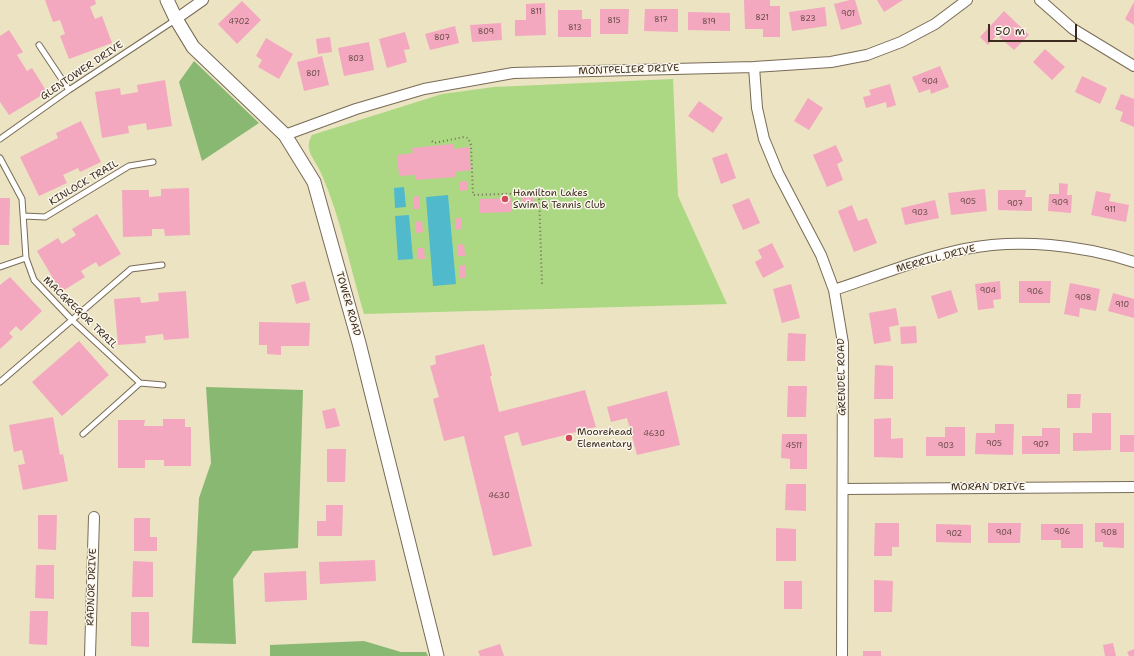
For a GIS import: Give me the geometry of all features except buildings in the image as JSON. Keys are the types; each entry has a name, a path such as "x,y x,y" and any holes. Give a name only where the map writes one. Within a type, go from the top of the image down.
{"street":[{"name":"TOWER ROAD","path":"167,0 176,19 193,47 285,135 314,182 359,343 437,656"},
{"path":"176,19 203,0"},
{"name":"MONTPELIER DRIVE","path":"285,135 356,109 424,89 513,73 754,67 831,62 866,55 901,42 928,28 967,0"},
{"path":"1040,0 1073,29 1134,66"},
{"name":"GRENDEL ROAD","path":"754,67 757,108 764,139 778,173 818,249 834,290 842,343 842,656"},
{"name":"MERRILL DRIVE","path":"834,290 965,249 1004,244 1046,245 1083,250 1134,262"},
{"name":"MORAN DRIVE","path":"843,489 1134,487"},
{"name":"RADNOR DRIVE","path":"90,656 94,518"}],"lane":[{"name":"GLENTOWER DRIVE","path":"0,139 69,90 176,19"},
{"path":"40,45 69,90"},
{"name":"MACGREGOR TRAIL","path":"0,158 22,199 26,258 34,280 72,320 140,383"},
{"name":"KINLOCK TRAIL","path":"24,216 45,217 129,166 153,162"},
{"path":"0,268 26,258"},
{"path":"0,382 131,269 162,265"},
{"path":"83,434 140,383 163,385"}],"path":[{"path":"433,143 464,137 468,138 471,145 473,195 533,193 533,196 539,195 542,284"}],"green space":[{"path":"194,61 259,123 202,161 179,82"},
{"name":"Hamilton Lakes Swim & Tennis Club","path":"673,79 678,196 727,304 364,314 345,243 328,190 309,150 312,135 442,94 494,87"},
{"path":"206,387 303,390 298,548 253,551 233,579 236,644 192,643 199,498 211,463"},
{"path":"364,641 401,652 426,652 428,656 270,656 270,645"}],"water":[{"path":"404,187 406,207 395,208 394,188"},
{"path":"448,195 456,284 433,286 426,197"},
{"path":"409,215 413,259 398,260 395,216"}],"place":[{"name":"Hamilton Lakes Swim & Tennis Club","path":"505,199"},
{"name":"Moorehead Elementary","path":"569,438"}]}
